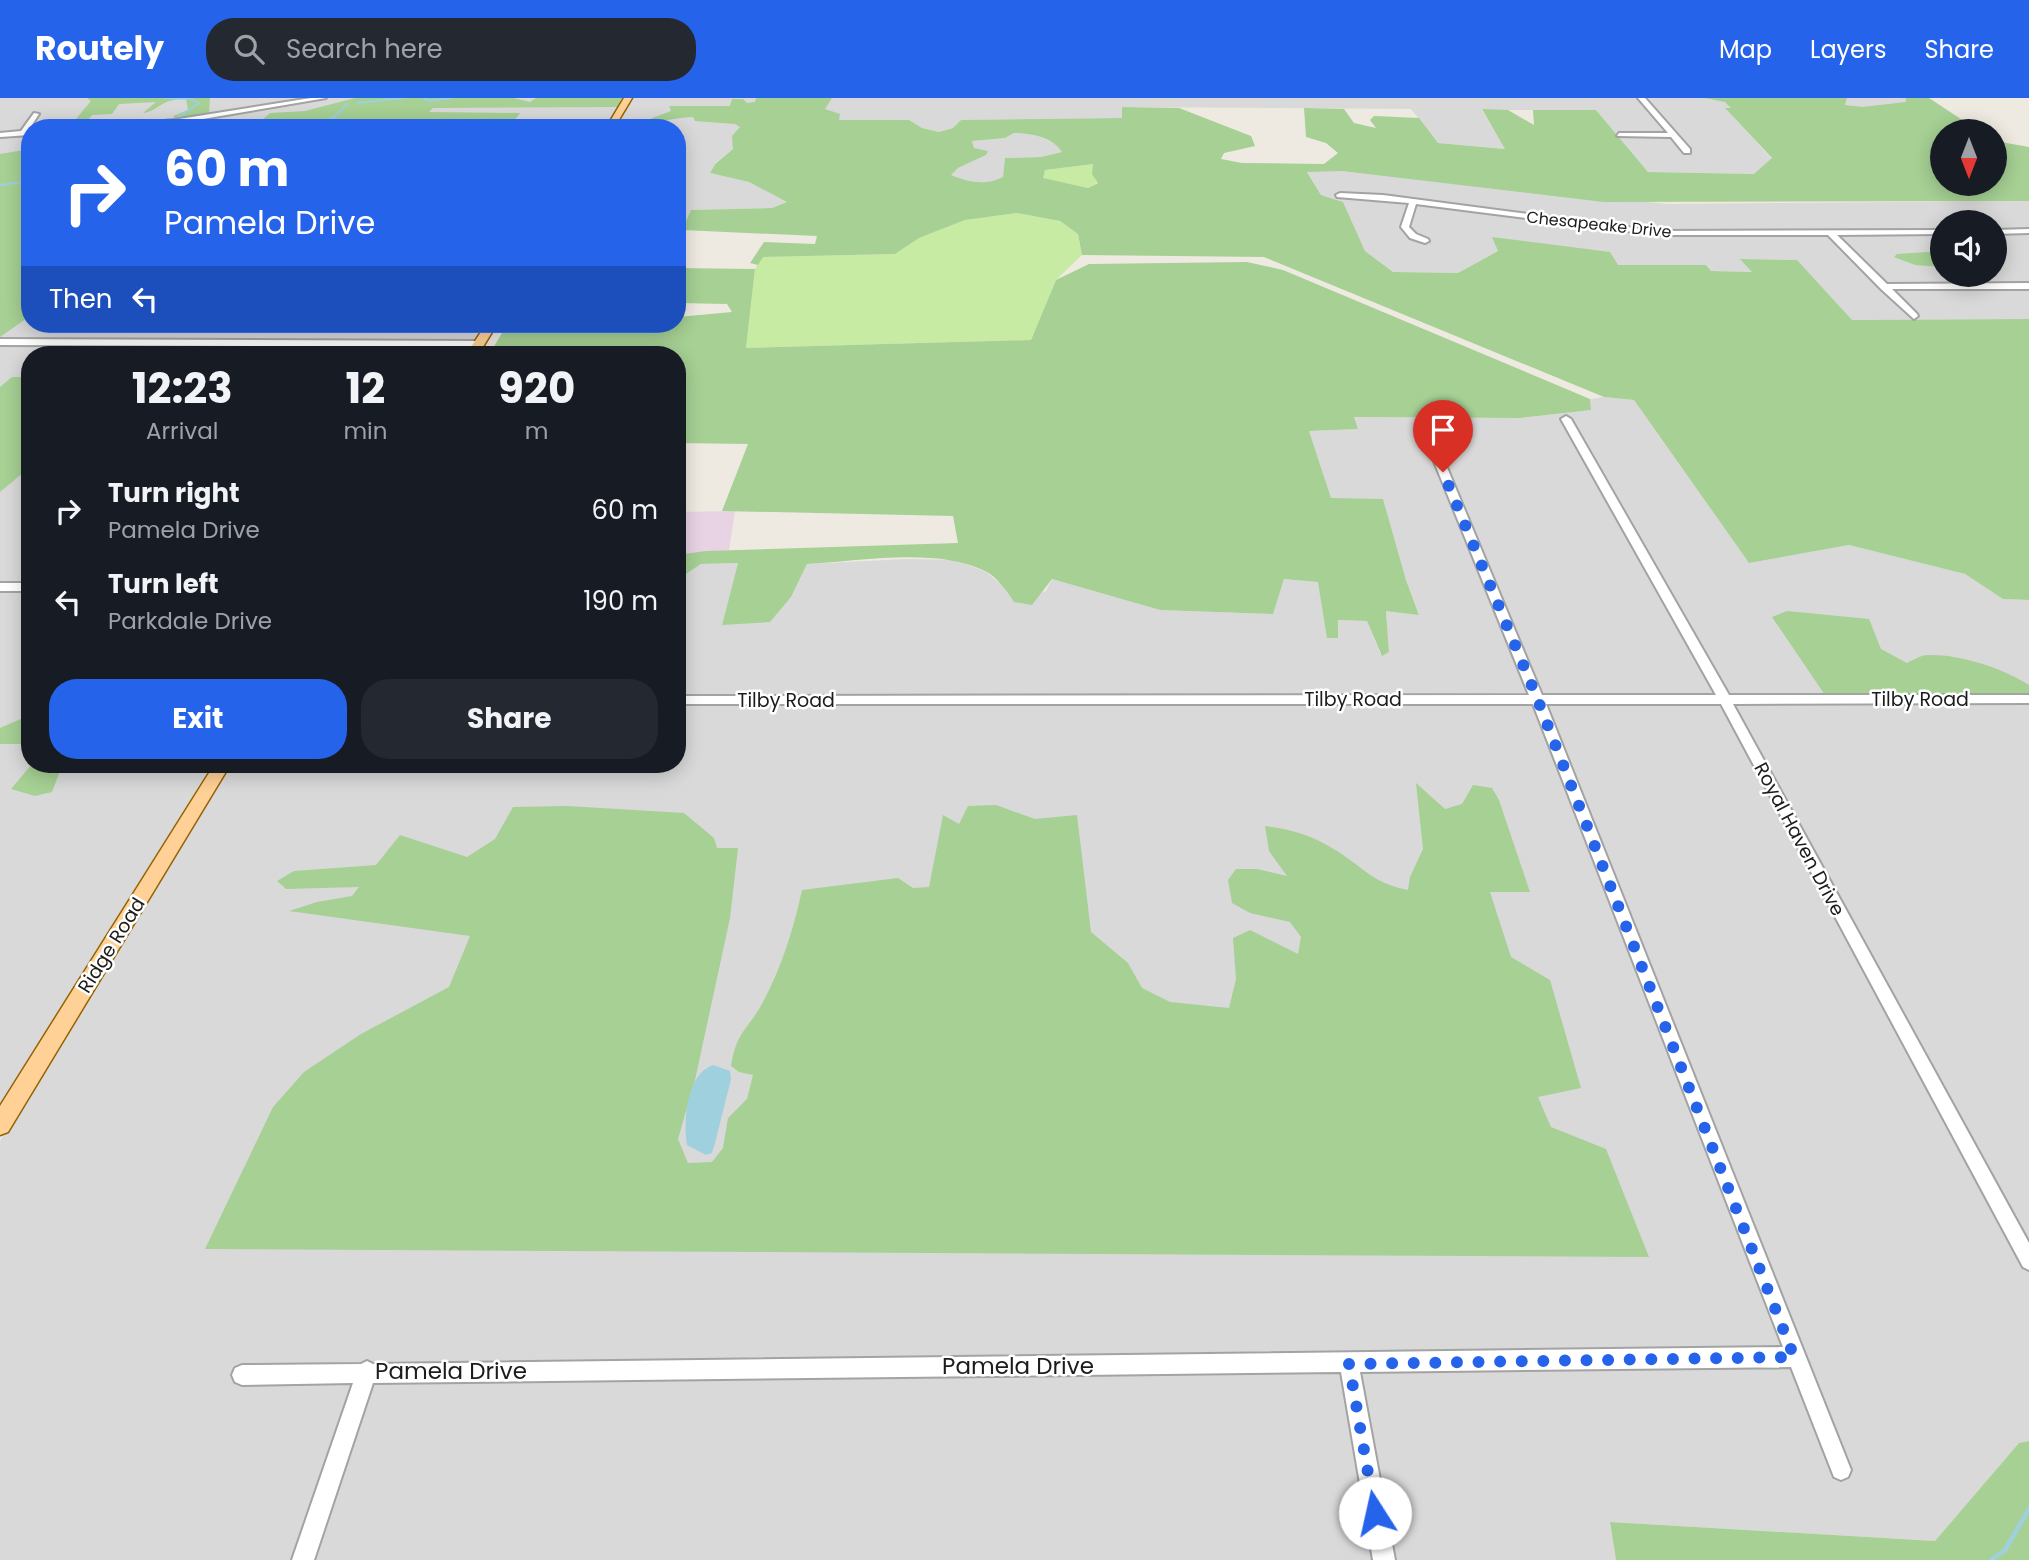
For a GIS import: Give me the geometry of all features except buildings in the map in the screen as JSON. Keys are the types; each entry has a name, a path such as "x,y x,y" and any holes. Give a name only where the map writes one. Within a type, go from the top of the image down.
{"main road":[{"path":"615,119 628,98"},
{"path":"479,344 486,333"},
{"name":"Ridge Road","path":"0,1125 217,773"}],"street":[{"path":"192,119 323,98"},
{"path":"1641,98 1687,151"},
{"path":"240,102 243,111"},
{"path":"34,119 36,114"},
{"path":"0,135 21,133"},
{"path":"1619,135 1671,135"},
{"name":"Chesapeake Drive","path":"1340,195 1658,233 1930,232"},
{"path":"1413,202 1405,227 1413,236 1425,241"},
{"path":"2007,232 2029,232"},
{"path":"1830,233 1914,316"},
{"path":"1884,287 2029,286"},
{"path":"0,342 479,344"},
{"name":"Royal Haven Drive","path":"1566,419 1724,698 2029,1261"},
{"path":"1423,422 1537,698 1794,1357 1841,1470"},
{"path":"0,587 21,587"},
{"name":"Tilby Road","path":"686,700 2029,699"},
{"name":"Pamela Drive","path":"242,1375 367,1371 1349,1364 1794,1357"},
{"path":"1349,1364 1384,1560"},
{"path":"303,1560 367,1371"}],"shaded area":[{"path":"0,98 625,98 612,119 21,119 21,333 479,333 471,346 21,346 21,773 207,773 0,1105"},
{"path":"632,98 1906,98 1909,112 1726,109 1772,159 1755,174 1648,172 1596,110 1482,110 1506,149 1438,143 1411,109 1123,107 1122,118 961,120 953,128 939,132 922,128 909,120 740,127 733,149 715,163 710,173 749,182 788,202 772,208 692,210 686,222 686,119 619,119"},
{"path":"1014,133 1031,133 1058,145 1062,152 1041,157 1005,158 1003,177 993,183 963,181 950,175 958,168 986,155 974,148 972,141 1005,138"},
{"path":"1307,171 1342,171 1668,204 2029,201 2029,319 1851,320 1796,260 1741,259 1753,272 1711,271 1706,265 1618,265 1493,237 1498,251 1458,273 1393,272 1365,251 1343,202 1321,195"},
{"path":"1604,397 1634,400 1749,563 1849,545 1965,574 2003,599 2029,600 2029,1441 2019,1443 1935,1541 1610,1522 1616,1560 0,1560 0,1141 221,773 686,773 686,574 701,564 738,563 722,625 791,597 807,564 906,559 956,560 986,572 1003,586 1014,602 1046,591 1052,579 1160,610 1272,614 1284,579 1318,582 1338,620 1367,621 1381,655 1389,652 1386,610 1419,614 1406,580 1383,500 1331,499 1309,431 1358,429 1353,417 1520,418 1591,410 1590,399"},
{"path":"735,511 729,550 686,554 686,512"}],"green space":[{"path":"87,98 210,98 209,114 176,119 173,116 188,110 186,99 178,99 143,113 156,102 119,104 112,114 76,119 91,101"},
{"path":"355,98 514,98 530,102 536,98 622,98 617,107 433,108 429,112 520,113 516,119 263,119 270,113 305,111"},
{"path":"756,98 832,98 825,109 840,114 839,120 909,120 922,128 939,132 953,128 961,120 1122,118 1122,107 1179,108 1251,136 1255,146 1224,153 1221,159 1242,163 1324,164 1338,153 1326,143 1306,137 1304,108 1344,109 1354,123 1376,128 1370,120 1374,116 1419,118 1438,143 1505,149 1482,109 1508,110 1534,125 1533,110 1596,110 1648,172 1754,174 1772,158 1725,108 1731,108 1725,102 1705,98 1847,98 1845,105 1862,107 1906,102 1906,98 1929,98 1961,119 1930,119 1930,196 2007,196 2007,143 2029,147 2029,201 1604,202 1342,171 1307,172 1321,195 1343,202 1365,251 1393,272 1458,273 1498,251 1492,237 1610,252 1618,265 1706,265 1711,271 1752,272 1740,259 1797,260 1852,320 2029,319 2029,600 2003,599 1965,574 1849,545 1749,563 1634,400 1604,397 1264,257 1082,255 1078,234 1060,221 1017,213 965,220 919,238 895,254 763,257 758,265 750,263 764,242 815,244 817,236 686,230 686,221 691,210 772,208 787,202 749,182 710,173 715,164 733,149 732,136 740,127 735,124 695,121 693,117 652,119 671,111 669,106 730,106 732,99 743,99 747,103 755,102","holes":["1014,133 1047,139 1062,152 1041,157 1005,158 1003,177 997,180 970,181 951,175 958,168 986,155 988,151 974,148 972,141 1005,138","1093,164 1092,174 1098,183 1088,188 1043,178 1045,170"]},
{"path":"21,150 21,322 0,337 0,154"},
{"path":"1093,164 1098,182 1088,188 1042,178 1045,170"},
{"path":"1017,213 1060,221 1078,234 1082,255 1056,280 1031,340 746,348 755,269 762,257 895,254 919,238 965,220"},
{"path":"1930,252 1930,266 1915,265 1894,257 1897,254"},
{"path":"1247,262 1283,270 1590,399 1591,410 1520,418 1354,417 1358,429 1309,431 1331,498 1383,499 1419,615 1386,611 1389,652 1382,656 1367,621 1338,620 1338,638 1327,638 1318,582 1284,579 1273,614 1160,610 1052,579 1032,605 1014,602 998,581 985,571 945,559 922,557 807,564 791,597 770,622 722,625 738,563 701,564 686,574 686,554 958,543 953,516 722,511 748,444 686,443 686,346 494,346 502,333 686,333 686,316 732,312 727,304 686,303 686,268 755,269 746,348 1031,340 1056,280 1089,264"},
{"path":"12,377 21,377 21,474 0,492 0,387"},
{"path":"1787,611 1869,619 1881,649 1907,663 1928,655 1967,660 1994,668 2029,685 2029,695 1825,695 1772,617"},
{"path":"21,719 21,744 0,744 0,728"},
{"path":"24,773 59,773 52,792 35,796 11,789"},
{"path":"1416,783 1445,809 1462,804 1473,785 1492,788 1499,800 1530,892 1490,892 1511,957 1550,980 1581,1088 1538,1097 1551,1127 1606,1149 1649,1257 205,1249 273,1107 304,1072 361,1034 449,987 470,936 289,911 317,902 352,896 359,887 286,889 277,881 294,871 376,865 400,835 467,857 495,839 513,807 567,806 684,813 714,838 717,848 738,848 730,918 695,1080 678,1139 688,1163 712,1162 723,1148 728,1118 747,1099 753,1075 739,1072 731,1066 736,1045 762,1004 781,963 802,890 898,878 913,888 929,887 943,815 959,824 968,806 996,805 1035,819 1077,815 1091,932 1128,963 1142,988 1170,1002 1229,1008 1236,979 1233,938 1250,930 1298,954 1301,937 1290,922 1250,913 1232,903 1228,880 1236,869 1257,869 1287,876 1269,851 1265,826 1316,839 1385,883 1408,890 1410,877 1423,849"},
{"path":"2029,1441 2029,1560 1616,1560 1610,1522 1935,1541 2019,1443"}],"water":[{"path":"713,1065 730,1071 731,1079 712,1153 706,1155 687,1145 686,1112 697,1078"}],"waterway":[{"path":"165,98 191,99 199,103 177,118"},
{"path":"357,103 403,98"},
{"path":"423,98 430,101 451,98"},
{"path":"330,119 347,104"},
{"path":"0,185 21,182"},
{"path":"1991,1560 2005,1550 2029,1509"}],"route":[{"path":"1375,1513 1349,1364 1794,1357 1537,698 1443,472"}]}
